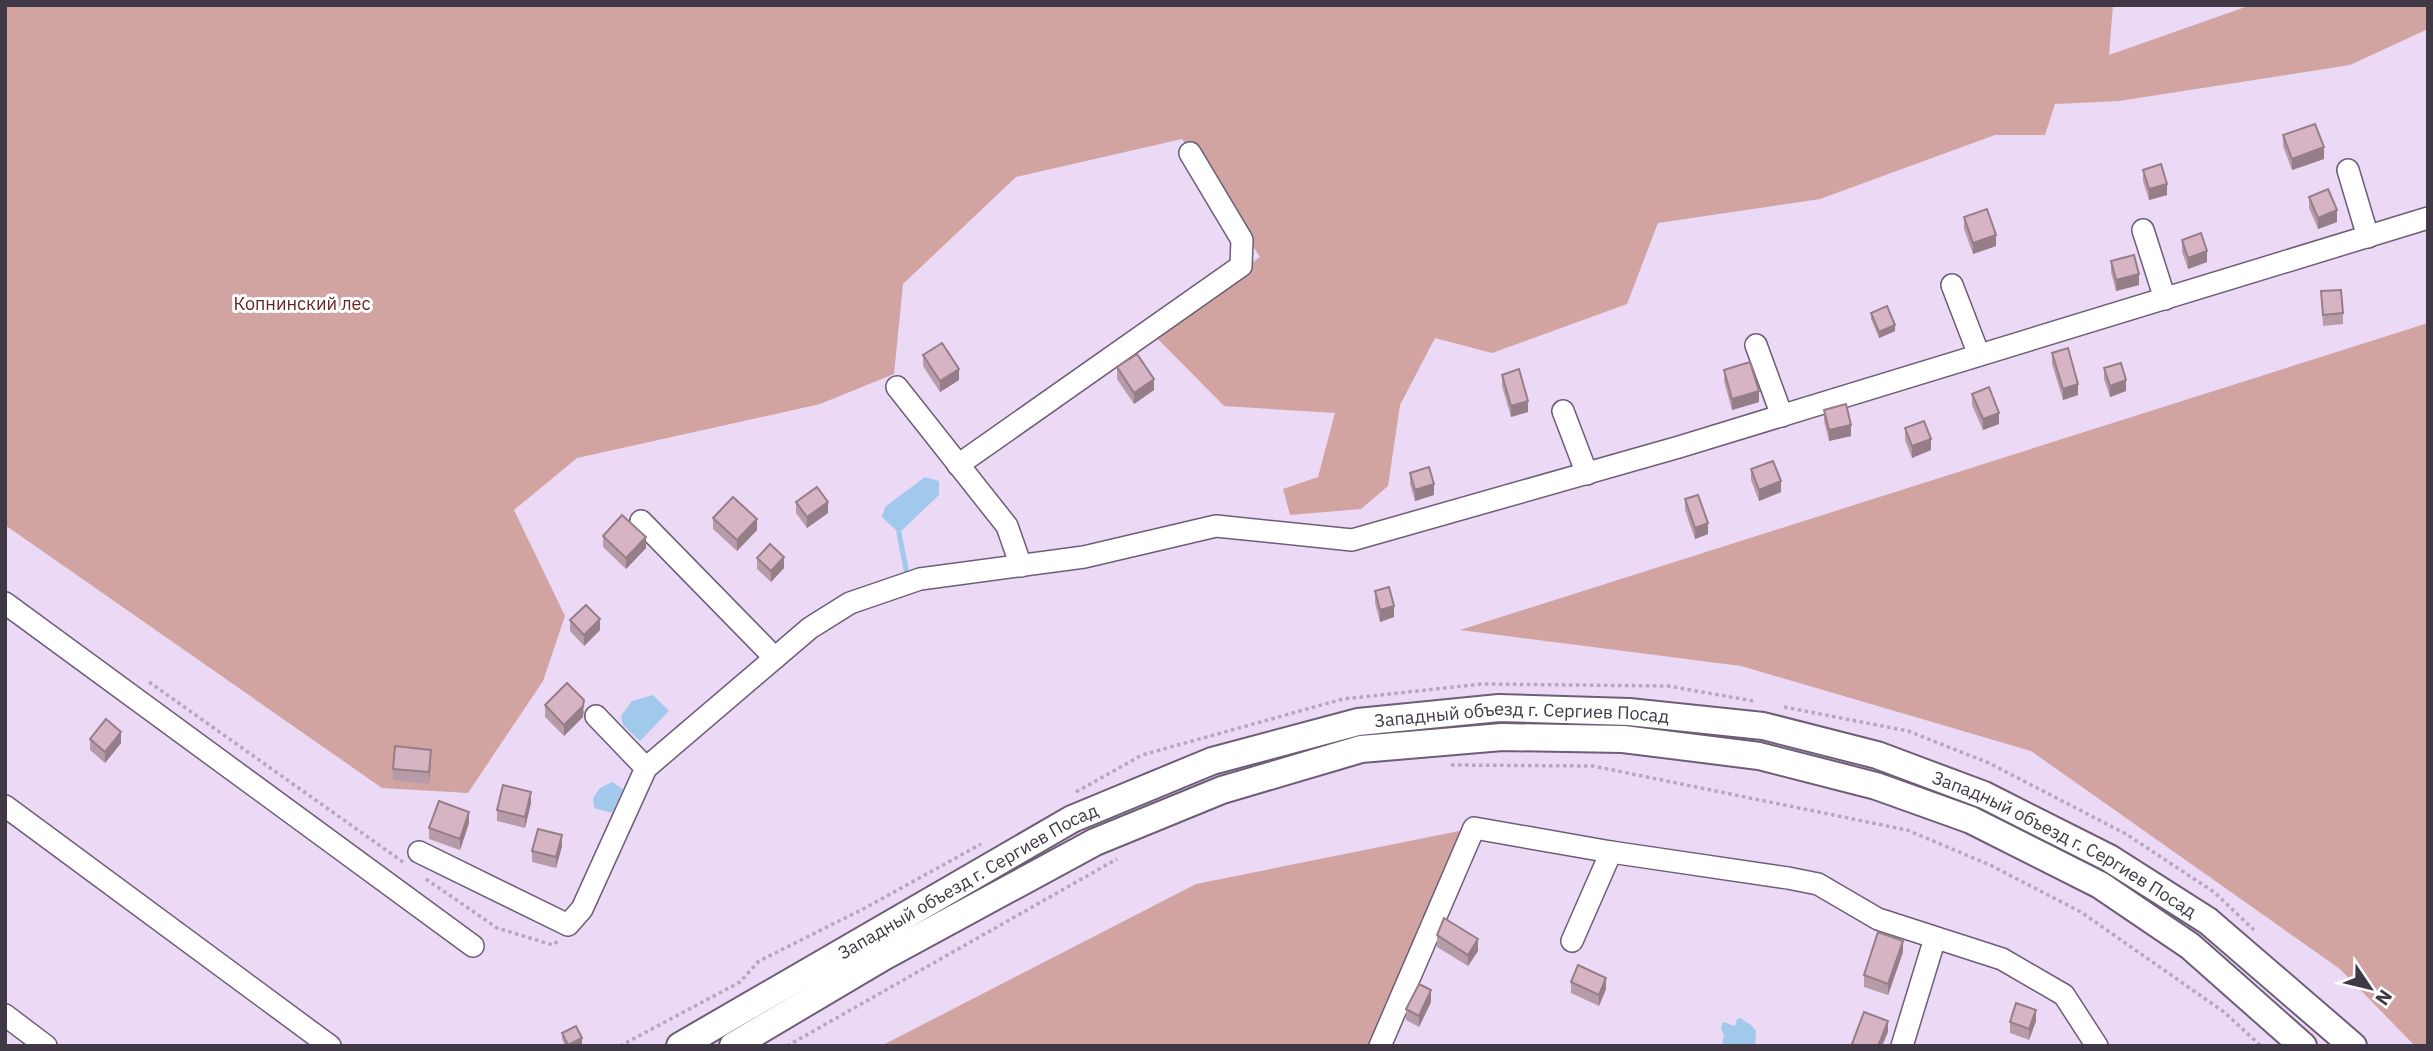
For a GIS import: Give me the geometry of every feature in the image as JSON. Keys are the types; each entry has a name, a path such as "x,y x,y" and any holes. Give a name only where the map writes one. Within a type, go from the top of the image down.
{"main road":[{"name":"Западный объезд г. Сергиев Посад","path":"680,1046 1072,819 1212,761 1359,722 1499,708 1629,712 1763,726 1877,755 1984,795 2109,858 2208,921 2353,1046"},
{"name":"Западный объезд г. Сергиев Посад","path":"733,1046 883,957 1095,842 1222,790 1361,749 1502,737 1623,739 1759,756 1876,786 1971,820 2100,885 2190,946 2303,1046"}],"street":[{"path":"958,465 1241,265 1242,240 1190,153"},
{"path":"2348,170 2368,237"},
{"path":"413,859 569,925 582,909 646,768 810,628 850,603 920,579 1084,557 1216,526 1352,540 1782,416 2428,218"},
{"path":"2143,230 2165,299"},
{"path":"1952,285 1979,355"},
{"path":"1756,345 1782,416"},
{"path":"897,387 1007,526 1021,566"},
{"path":"1563,411 1587,474"},
{"path":"641,520 775,658"},
{"path":"5,603 473,946"},
{"path":"596,716 646,768"},
{"path":"5,806 330,1046"},
{"path":"1380,1046 1474,828 1818,884 1878,919 2002,958 2064,995 2097,1046"},
{"path":"1572,940 1611,852"},
{"path":"1902,1046 1935,938"},
{"path":"5,1015 46,1046"}],"path":[{"path":"139,675 413,859"},
{"path":"1070,795 1142,755 1343,699 1482,684 1668,685 1763,703"},
{"path":"1777,706 1908,731 1989,763 2126,834 2214,892 2262,937"},
{"path":"1443,765 1593,766 1907,830 1990,865 2081,912 2224,1012 2261,1046"},
{"path":"620,1046 740,982 759,961 859,911 986,842"},
{"path":"787,1046 1128,852"},
{"path":"418,873 497,928 553,945 565,934 569,925"}],"green space":[{"name":"Копнинский лес","path":"5,5 2113,5 2109,55 2251,5 2428,5 2428,29 2350,65 2119,101 2055,104 2045,135 1995,135 1820,199 1658,223 1627,304 1492,353 1435,338 1400,405 1388,486 1361,509 1290,515 1283,489 1318,477 1335,413 1224,406 1155,336 1260,257 1182,139 1016,177 903,284 894,374 820,404 577,458 514,510 565,616 543,681 468,793 382,788 5,525"},
{"path":"2428,323 2428,1046 2415,1046 2340,969 2031,751 1741,666 1460,630"},
{"path":"1474,828 1380,1046 881,1046 1196,884"}],"water":[{"path":"925,477 939,481 939,495 899,533 882,517 885,507"},
{"path":"653,695 669,711 640,741 623,725 621,716 632,701"},
{"path":"612,782 623,789 612,813 594,808 593,798 600,788"},
{"path":"1740,1018 1756,1031 1755,1046 1722,1046 1723,1022 1735,1026"}],"building":[{"path":"2315,124 2324,147 2292,159 2283,135"},
{"path":"2161,164 2167,184 2149,189 2143,170"},
{"path":"2328,189 2337,210 2318,218 2309,197"},
{"path":"1987,209 1996,235 1973,243 1964,217"},
{"path":"2201,233 2207,251 2188,258 2182,240"},
{"path":"2134,255 2139,274 2116,280 2111,261"},
{"path":"2341,290 2343,313 2323,315 2321,291"},
{"path":"1887,306 1895,325 1879,332 1871,313"},
{"path":"942,343 959,369 940,381 923,355"},
{"path":"2068,348 2078,384 2063,389 2052,353"},
{"path":"1137,354 1154,379 1134,393 1117,367"},
{"path":"1750,362 1759,391 1732,399 1724,370"},
{"path":"2121,363 2126,380 2110,386 2104,368"},
{"path":"1519,369 1528,401 1511,406 1502,375"},
{"path":"1989,387 1999,413 1983,419 1972,394"},
{"path":"1846,404 1851,425 1829,430 1824,410"},
{"path":"1924,421 1931,439 1912,446 1905,428"},
{"path":"1773,461 1781,481 1759,490 1751,469"},
{"path":"1429,467 1434,484 1415,490 1410,473"},
{"path":"817,487 828,502 807,517 796,502"},
{"path":"1698,495 1708,523 1695,528 1685,499"},
{"path":"733,497 757,519 737,540 713,518"},
{"path":"622,515 646,537 626,558 603,536"},
{"path":"770,544 784,557 771,571 757,558"},
{"path":"1389,587 1394,606 1380,610 1375,591"},
{"path":"586,605 600,619 584,635 570,620"},
{"path":"567,683 584,700 583,706 564,725 545,705"},
{"path":"106,719 121,732 105,752 90,739"},
{"path":"395,746 431,750 429,772 393,769"},
{"path":"503,785 531,792 525,817 497,810"},
{"path":"439,801 469,812 460,839 429,828"},
{"path":"538,829 562,835 556,857 532,851"},
{"path":"1444,918 1478,939 1468,955 1437,935"},
{"path":"1878,932 1903,941 1888,984 1864,975"},
{"path":"1578,965 1606,978 1599,995 1571,982"},
{"path":"1419,984 1431,990 1419,1016 1406,1009"},
{"path":"2016,1003 2036,1010 2029,1029 2010,1022"},
{"path":"1864,1012 1888,1021 1878,1046 1852,1044"},
{"path":"576,1026 582,1038 568,1045 562,1033"}],"waterway":[{"path":"899,533 907,574"}]}
